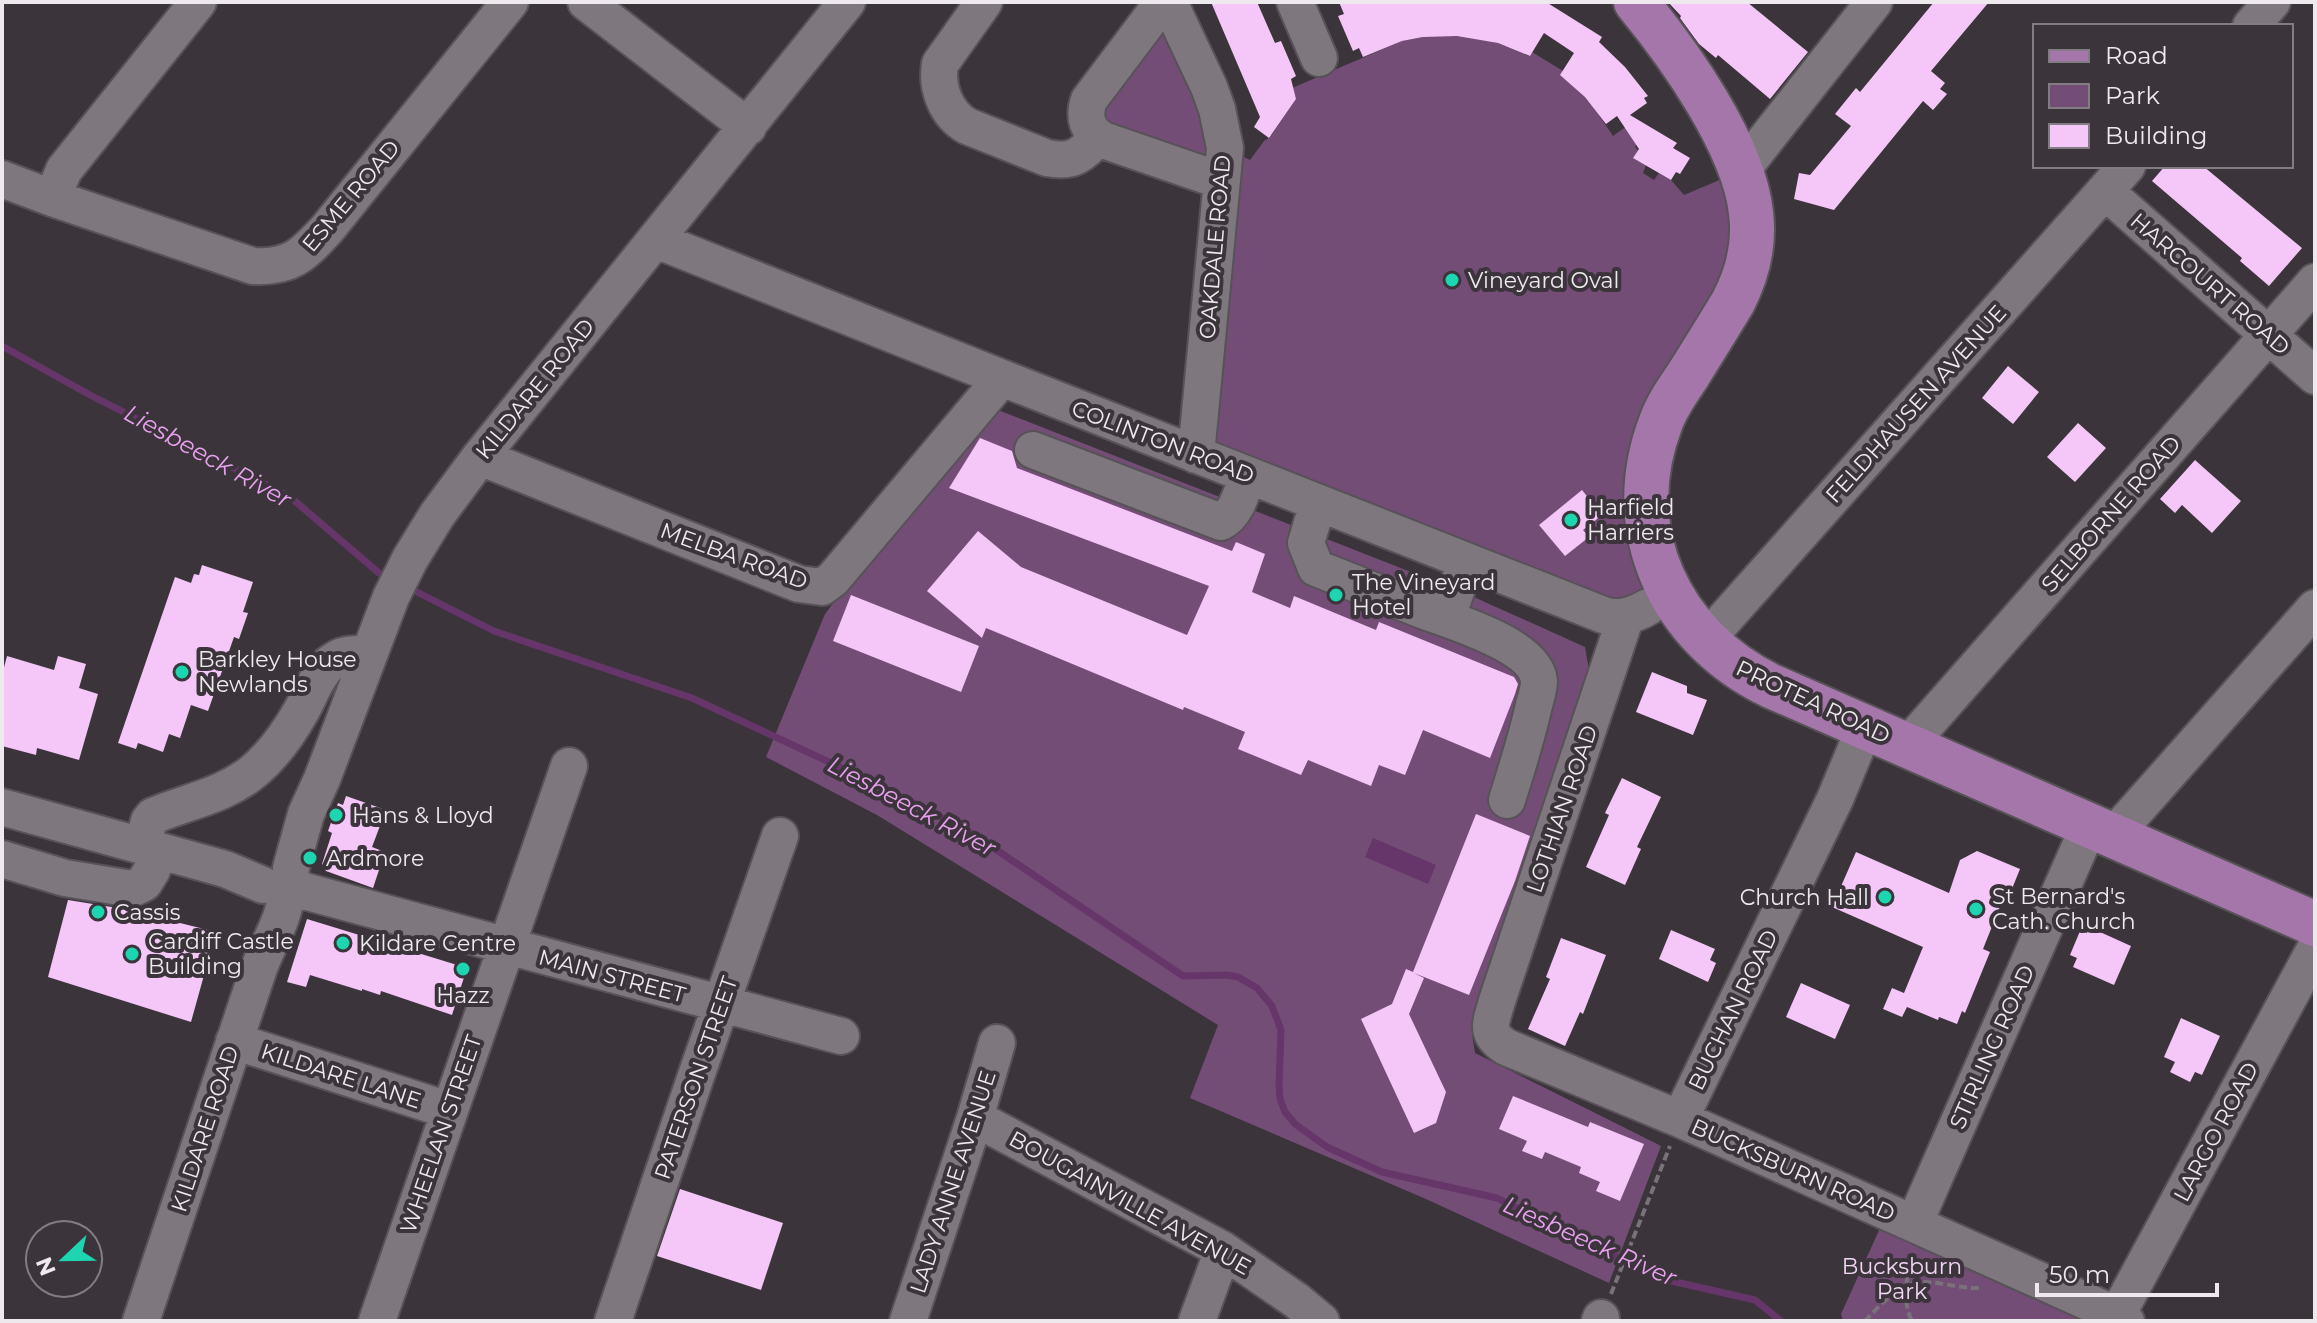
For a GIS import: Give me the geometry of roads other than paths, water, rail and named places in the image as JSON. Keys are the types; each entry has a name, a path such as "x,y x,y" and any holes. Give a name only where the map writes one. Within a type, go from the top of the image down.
{"main road":[{"name":"PROTEA ROAD","path":"1636,2 1698,88 1741,171 1752,222 1745,274 1733,302 1669,404 1654,439 1650,459 1647,519 1656,562 1670,594 1688,622 1729,662 1756,678 2315,924"}],"street":[{"path":"52,198 64,170 198,2"},
{"name":"ESME ROAD","path":"2,179 253,266 269,267 296,260 327,229 510,2"},
{"path":"586,2 748,127"},
{"name":"KILDARE ROAD","path":"141,1321 270,939 277,878 303,823 391,597 410,559 437,515 480,457 847,2"},
{"path":"984,2 940,64 940,87 951,113 967,126 1061,161 1085,152 1098,137"},
{"path":"1166,2 1089,100 1086,117 1091,131 1098,137 1222,181"},
{"name":"OAKDALE ROAD","path":"1166,2 1200,66 1217,109 1225,148 1196,455"},
{"path":"1741,171 1874,2"},
{"path":"2253,24 2272,2"},
{"path":"1302,4 1319,58"},
{"name":"HARCOURT ROAD","path":"2116,178 2269,335 2315,376"},
{"name":"FELDHAUSEN AVENUE","path":"1705,641 2116,178"},
{"name":"COLINTON ROAD","path":"656,240 1606,616 1626,616"},
{"name":"SELBORNE ROAD","path":"1907,746 2315,282"},
{"name":"MELBA ROAD","path":"480,457 799,584 822,587 833,579 1002,378"},
{"path":"1033,450 1221,522 1235,508 1248,475"},
{"path":"1318,503 1306,543 1316,568 1499,641 1527,658 1534,668 1539,679 1537,692 1507,800"},
{"path":"1422,610 1453,600 1466,561"},
{"path":"1626,616 1670,594"},
{"name":"STIRLING ROAD","path":"1914,1224 2101,831 2315,608"},
{"name":"LOTHIAN ROAD","path":"1497,1001 1626,616"},
{"path":"2,859 65,878 132,889 144,883 152,870 149,821 153,816 225,791 253,772 273,753 332,661 356,653 369,655"},
{"name":"BUCHAN ROAD","path":"1680,1119 1828,813 1865,727"},
{"name":"WHEELAN STREET","path":"377,1321 569,766"},
{"name":"MAIN STREET","path":"2,807 225,869 277,878 304,891 841,1036"},
{"name":"PATERSON STREET","path":"613,1321 780,836"},
{"name":"LARGO ROAD","path":"2122,1318 2315,949"},
{"name":"BUCKSBURN ROAD","path":"1497,1001 1490,1027 1495,1039 1506,1047 1680,1119 2122,1318"},
{"name":"KILDARE LANE","path":"234,1041 448,1110"},
{"name":"LADY ANNE AVENUE","path":"908,1321 997,1043"},
{"name":"BOUGAINVILLE AVENUE","path":"975,1118 1223,1250 1321,1321"},
{"path":"1197,1321 1223,1250"}],"waterway":[{"name":"Liesbeeck River","path":"2,346 90,395 289,496 390,579"},
{"name":"Liesbeeck River","path":"409,588 494,631 692,698 876,784 973,834 1183,976 1227,975 1238,977 1257,988 1272,1006 1281,1030 1279,1084 1285,1112 1295,1124 1327,1147 1382,1172 1497,1198 1667,1280 1755,1300 1781,1321"}],"place":[{"name":"Vineyard Oval","path":"1452,280"},
{"name":"Harfield Harriers","path":"1571,520"},
{"name":"The Vineyard Hotel","path":"1336,595"},
{"name":"Barkley House Newlands","path":"182,672"},
{"name":"Hans & Lloyd","path":"336,815"},
{"name":"Ardmore","path":"310,858"},
{"name":"Church Hall","path":"1885,897"},
{"name":"St Bernard's Cath. Church","path":"1976,909"},
{"name":"Cassis","path":"98,912"},
{"name":"Kildare Centre","path":"343,943"},
{"name":"Cardiff Castle Building","path":"132,954"},
{"name":"Hazz","path":"463,969"}],"park label":[{"name":"Bucksburn Park","path":"1902,1278"}]}
